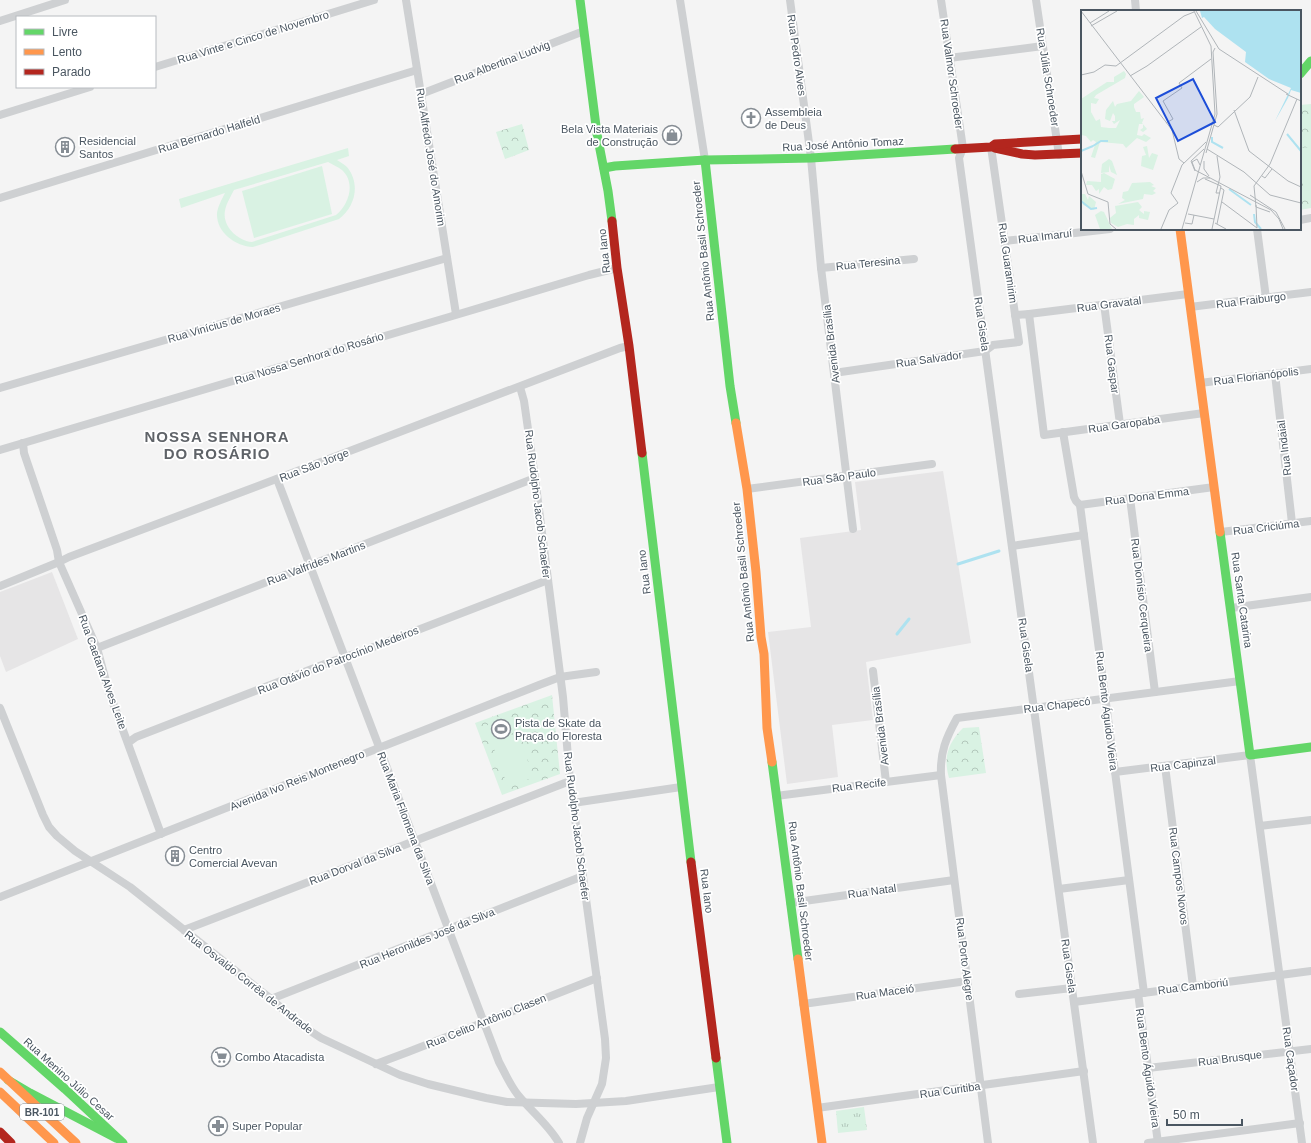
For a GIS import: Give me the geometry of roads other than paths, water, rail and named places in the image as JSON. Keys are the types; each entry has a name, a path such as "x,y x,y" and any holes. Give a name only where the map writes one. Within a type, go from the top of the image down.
{"main road":[{"name":"Rua Iano","path":"580,0 597,134 614,227 617,268 629,346 682,787 727,1143"},
{"path":"1301,73 1311,61"},
{"name":"Rua José Antônio Tomaz","path":"604,168 705,160 812,158 991,147 995,144 1081,139"},
{"path":"991,147 1022,154 1035,155 1081,153"},
{"name":"Rua Antônio Basil Schroeder","path":"705,160 730,386 747,489 761,637 764,654 767,728 822,1143"},
{"name":"Rua Santa Catarina","path":"1180,230 1250,755"},
{"path":"1250,755 1311,747"},
{"name":"Rua Menino Júlio Cesar","path":"0,1032 120,1140"},
{"name":"BR-101","path":"0,1072 76,1143"},
{"path":"8,1080 120,1140"},
{"name":"BR-101","path":"0,1092 54,1143"},
{"path":"0,1132 11,1143"}],"street":[{"path":"0,21 65,0"},
{"name":"Rua Vinte e Cinco de Novembro","path":"156,67 374,0"},
{"name":"Rua Alfredo José do Amorim","path":"406,0 456,314"},
{"name":"Rua Antônio Basil Schroeder","path":"680,0 705,160"},
{"name":"Rua Pedro Alves","path":"790,0 812,158"},
{"name":"Rua Valmor Schroeder","path":"941,0 963,148"},
{"name":"Rua Júlia Schroeder","path":"1036,0 1059,155"},
{"path":"1135,0 1136,10"},
{"name":"Rua Albertina Ludvig","path":"421,94 584,31"},
{"path":"950,58 1043,46"},
{"name":"Rua Bernardo Halfeld","path":"0,198 417,70"},
{"path":"0,115 87,88"},
{"name":"Rua Guaramirim","path":"991,147 1015,315 1030,314 1044,435"},
{"name":"Rua Gisela","path":"963,148 959,158 1093,1143"},
{"name":"Avenida Brasília","path":"812,158 821,268 853,529"},
{"path":"1301,220 1311,218"},
{"name":"Rua Imaruí","path":"1004,241 1101,230"},
{"path":"1257,230 1266,298"},
{"name":"Rua Vinícius de Moraes","path":"0,388 447,258"},
{"name":"Rua Teresina","path":"821,268 914,259"},
{"name":"Rua Nossa Senhora do Rosário","path":"0,450 600,271 617,268"},
{"name":"Rua Fraiburgo","path":"1190,307 1311,292"},
{"name":"Rua Gravatal","path":"1030,314 1188,294"},
{"name":"Rua Gaspar","path":"1104,304 1120,424"},
{"name":"Rua Salvador","path":"834,372 985,352 993,345 1019,342 1015,315"},
{"name":"Rua São Jorge","path":"0,586 69,557 620,348 629,346"},
{"name":"Rua Florianópolis","path":"1200,383 1311,369"},
{"name":"Rua Indaial","path":"1275,374 1292,523"},
{"name":"Rua Rudolpho Jacob Schaefer","path":"520,386 524,401 535,478 560,677 570,781 605,1039 606,1058 602,1084 593,1103 580,1143"},
{"name":"Rua Garopaba","path":"1044,435 1204,412"},
{"name":"Rua Bento Águido Vieira","path":"1063,432 1074,497 1080,504 1106,698 1129,880 1148,1068 1158,1142"},
{"name":"Rua Caetana Alves Leite","path":"23,443 24,453 57,550 59,562 97,648 109,692 129,742 162,834"},
{"name":"Rua São Paulo","path":"747,489 847,477 932,464"},
{"name":"Rua Valfrides Martins","path":"97,648 535,478"},
{"name":"Rua Maria Filomena da Silva","path":"277,479 484,1022 506,1075 518,1095 526,1102 559,1143"},
{"name":"Rua Dona Emma","path":"1080,504 1214,487"},
{"name":"Rua Dionísio Cerqueira","path":"1130,498 1155,692"},
{"name":"Rua Criciúma","path":"1220,532 1311,521"},
{"path":"1012,546 1084,535"},
{"name":"Rua Otávio do Patrocínio Medeiros","path":"129,742 136,737 344,656 363,651 548,580"},
{"path":"1231,608 1311,597"},
{"name":"Avenida Brasília","path":"873,671 886,782"},
{"name":"Avenida Ivo Reis Montenegro","path":"0,897 560,677 596,672"},
{"name":"Rua Chapecó","path":"941,775 940,761 942,751 957,718 1240,681"},
{"name":"Rua Osvaldo Corrêa de Andrade","path":"0,708 36,801 49,827 56,836 75,851 130,887 271,999 301,1025 321,1038 400,1075 428,1084 507,1102 576,1104 626,1101 719,1086"},
{"name":"Rua Capinzal","path":"1115,772 1250,755"},
{"name":"Rua Santa Catarina","path":"1250,755 1280,975"},
{"name":"Rua Campos Novos","path":"1165,766 1193,986"},
{"name":"Rua Recife","path":"776,796 941,775"},
{"name":"Rua Porto Alegre","path":"941,775 988,1143"},
{"name":"Rua Dorval da Silva","path":"184,930 570,781"},
{"path":"573,804 682,787"},
{"path":"1260,826 1311,820"},
{"name":"Rua Heronildes José da Silva","path":"271,999 583,876"},
{"name":"Rua Natal","path":"790,903 954,880"},
{"path":"1059,889 1129,880"},
{"name":"Rua Camboriú","path":"1074,1002 1311,971"},
{"name":"Rua Caçador","path":"1280,975 1302,1143"},
{"name":"Rua Celito Antônio Clasen","path":"376,1064 597,978"},
{"name":"Rua Maceió","path":"803,1004 967,981"},
{"path":"1019,994 1072,988"},
{"name":"Rua Brusque","path":"1148,1068 1311,1049"},
{"name":"Rua Curitiba","path":"817,1108 1084,1071"},
{"path":"1148,1143 1300,1123"}],"waterway":[{"path":"958,564 999,551"},
{"path":"897,634 909,619"}],"place":[{"name":"Assembleia de Deus","path":"751,118"},
{"name":"Bela Vista Materiais de Construção","path":"672,135"},
{"name":"Residencial Santos","path":"65,147"},
{"name":"Pista de Skate da Praça do Floresta","path":"501,729"},
{"name":"Centro Comercial Avevan","path":"175,856"},
{"name":"Combo Atacadista","path":"221,1057"},
{"name":"Super Popular","path":"218,1126"}],"district":[{"name":"NOSSA SENHORA DO ROSÁRIO","path":"217,444"}]}
